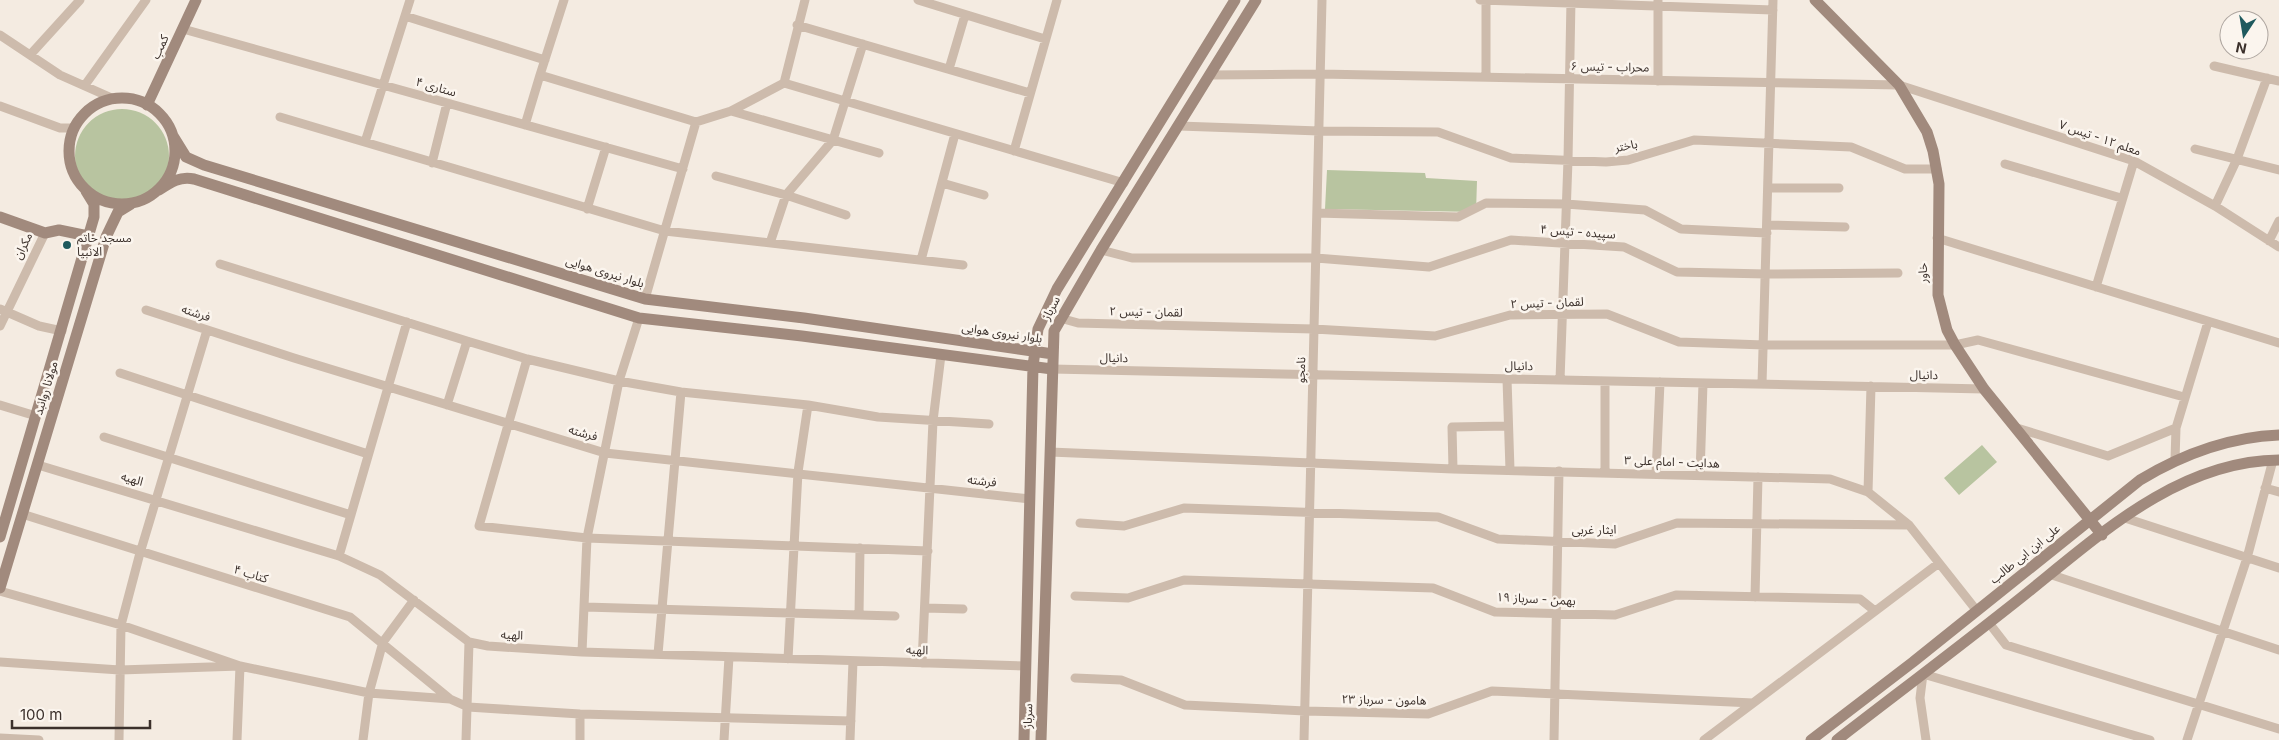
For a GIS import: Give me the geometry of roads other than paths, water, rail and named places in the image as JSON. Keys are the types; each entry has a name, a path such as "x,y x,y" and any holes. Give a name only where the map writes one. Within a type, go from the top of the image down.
{"street":[{"path":"30,55 80,0"},
{"path":"85,85 146,0"},
{"name":"کمب","path":"148,105 196,0"},
{"path":"365,142 410,0"},
{"path":"525,124 564,0"},
{"path":"784,84 805,0"},
{"path":"918,0 1045,39"},
{"path":"1014,151 1057,0"},
{"name":"سرباز","path":"1024,740 1033,366 1038,329 1046,308 1235,0"},
{"name":"نامجو","path":"1304,740 1322,0"},
{"path":"1480,0 1658,3 1773,10"},
{"path":"1486,0 1486,77"},
{"path":"1762,384 1773,0"},
{"name":"خاور","path":"1815,0 1899,86 1927,132 1939,184 1937,238 1938,295 1947,330 1955,345 1984,389 2102,535"},
{"name":"سرباز","path":"1041,740 1054,331 1101,250 1256,2"},
{"path":"1560,380 1568,160 1571,2"},
{"path":"1658,3 1658,81"},
{"path":"949,69 965,15"},
{"path":"405,16 545,60"},
{"path":"798,25 1030,93"},
{"name":"ستاری ۴","path":"183,29 683,169"},
{"path":"0,35 60,75 114,99"},
{"path":"770,242 786,195 833,140 863,44"},
{"path":"2214,66 2279,81"},
{"name":"محراب - تیس ۶","path":"1211,75 1320,74 1899,86"},
{"path":"540,75 696,122 731,111 784,84 1124,183 1137,192"},
{"path":"2215,206 2236,159 2267,78"},
{"name":"معلم ۱۲ - تیس ۷","path":"1899,86 2134,161 2215,206 2279,247"},
{"path":"159,190 169,177 174,164 176,150 168,124 159,113 148,105 131,99 114,99 98,104 84,114 74,128 69,144 70,161 75,177 86,191 100,200 115,204 131,204 146,199 176,179 185,177 640,318 802,336 1052,369"},
{"path":"432,163 447,103"},
{"path":"0,106 60,128 74,128"},
{"path":"731,111 879,153"},
{"path":"280,117 665,231 963,265"},
{"path":"582,652 587,538 619,381 640,318 696,122"},
{"name":"باختر","path":"1179,126 1319,131 1438,132 1511,158 1606,162 1628,160 1694,140 1852,147 1905,169 1937,170"},
{"path":"921,260 955,134"},
{"name":"بلوار نیروی هوایی","path":"173,136 182,152 194,161 645,299 804,318 1053,354"},
{"path":"587,209 606,147"},
{"path":"2195,149 2279,170"},
{"path":"185,177 180,167 186,161 194,161"},
{"path":"2096,287 2121,198 2134,161"},
{"path":"2005,164 2121,198"},
{"path":"716,176 786,195 846,215"},
{"path":"942,183 984,195"},
{"path":"1768,188 1839,188"},
{"name":"مولانا روانبد","path":"1,532 62,331 94,217 94,204 86,191"},
{"path":"1317,213 1458,217 1486,203 1566,204 1645,210 1681,229 1845,228"},
{"name":"مولانا روانبد","path":"0,590 106,236 118,212 131,204"},
{"name":"مکران","path":"0,217 45,233 59,230 88,236"},
{"path":"2269,241 2279,221"},
{"name":"مکران","path":"0,326 3,310 45,233"},
{"path":"1937,238 2279,343"},
{"name":"سپیده - تیس ۴","path":"1101,250 1132,258 1316,258 1430,267 1511,240 1624,247 1677,272 1766,274 1898,273"},
{"path":"220,264 527,359 619,381 681,392 808,405 878,417 989,424"},
{"path":"3,310 39,326 62,331"},
{"name":"فرشته","path":"146,310 507,424 605,452 798,472 1030,500"},
{"name":"لقمان - تیس ۲","path":"1060,318 1078,323 1314,329 1435,336 1510,315 1607,314 1679,342 1764,345 1955,345 1978,340 2184,397"},
{"path":"802,336 804,318"},
{"path":"339,556 407,322"},
{"path":"2175,460 2176,428 2208,322"},
{"path":"119,740 121,625 186,395 207,330"},
{"path":"447,405 467,341"},
{"path":"922,663 933,421 941,355"},
{"path":"527,359 479,526 587,538 928,550"},
{"name":"دانیال","path":"1052,369 1984,389"},
{"path":"120,374 368,454"},
{"path":"1507,379 1510,470"},
{"path":"1605,381 1605,473"},
{"path":"1656,474 1660,382"},
{"path":"1700,476 1703,383"},
{"path":"1868,492 1871,386"},
{"path":"658,654 666,541 681,392"},
{"path":"0,405 36,416"},
{"path":"788,658 798,472 808,405"},
{"path":"1454,469 1452,427 1508,426"},
{"path":"2017,428 2108,456 2176,428"},
{"name":"علی ابن ابی طالب","path":"1810,740 1913,662 2140,480 2175,460 2220,444 2279,435"},
{"path":"104,437 352,515"},
{"name":"هدایت - امام علی ۳","path":"1050,452 1454,469 1830,479 1868,492 1909,525 1977,611"},
{"path":"1837,740 2102,535 2160,494 2187,480 2229,467 2276,460 2265,488 2247,558 2187,740"},
{"name":"الهیه","path":"38,464 339,556 380,575 469,642 488,646 582,652 1026,666"},
{"path":"1554,740 1559,471"},
{"path":"1755,597 1758,477"},
{"path":"2265,488 2279,492"},
{"name":"ایثار غربی","path":"1080,524 1124,526 1184,508 1310,514 1438,517 1498,540 1615,544 1676,523 1757,522 1909,525"},
{"name":"کتاب ۴","path":"22,514 140,553 350,617 383,642 450,699"},
{"path":"2125,518 2279,568"},
{"path":"1,532 16,532"},
{"path":"858,615 860,548"},
{"path":"1704,740 1939,563"},
{"path":"2052,575 2279,650"},
{"name":"بهمن - سرباز ۱۹","path":"1075,596 1128,598 1184,580 1308,586 1433,588 1495,612 1615,614 1676,595 1860,600 1875,611"},
{"path":"0,590 121,625 240,666 369,693 450,699 468,707 580,714 851,721"},
{"path":"363,740 369,693 383,642 414,600"},
{"path":"585,607 895,616"},
{"path":"925,608 963,609"},
{"path":"1989,623 2006,645 2279,729"},
{"path":"466,740 469,642"},
{"path":"724,740 729,657"},
{"path":"850,740 854,661"},
{"path":"0,662 120,670 240,666"},
{"path":"1913,662 1923,674 2150,740"},
{"path":"237,740 240,666"},
{"path":"1026,666 1044,666"},
{"path":"1923,674 1920,698 1926,740"},
{"name":"هامون - سرباز ۲۳","path":"1075,678 1121,680 1185,705 1305,710 1428,714 1492,691 1753,703"},
{"path":"580,714 580,740"},
{"path":"0,738 39,740"}],"place":[{"name":"مسجد خاتم الانبیا","path":"67,245"}]}
